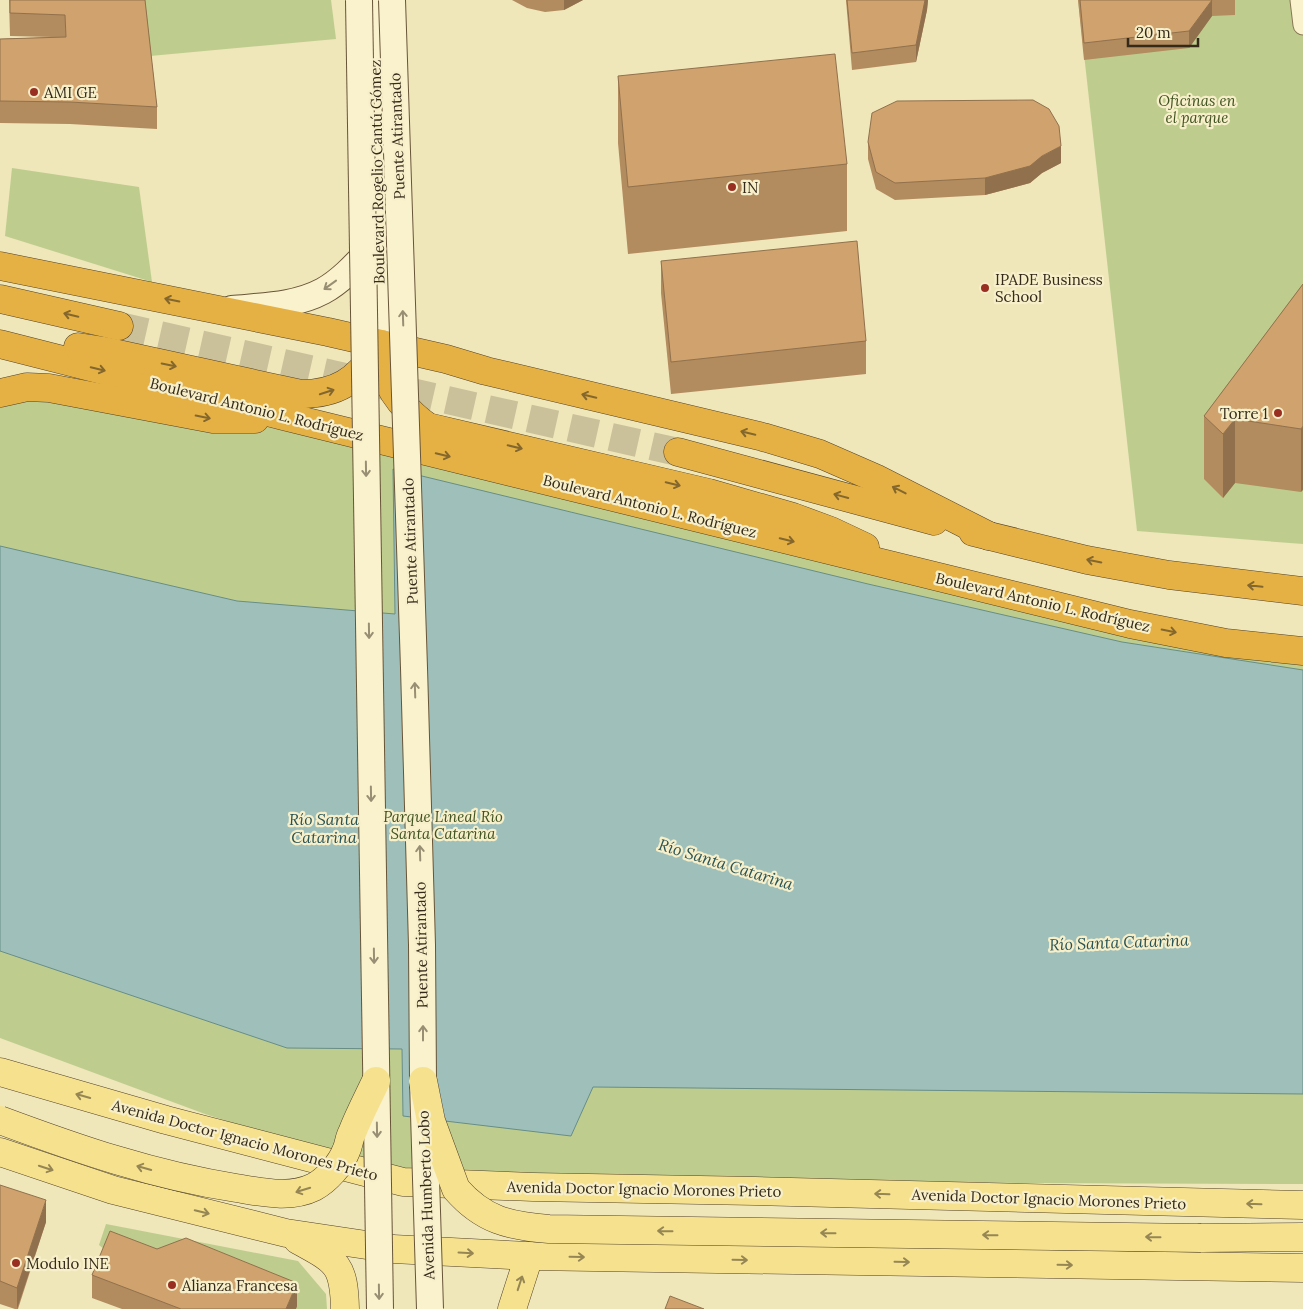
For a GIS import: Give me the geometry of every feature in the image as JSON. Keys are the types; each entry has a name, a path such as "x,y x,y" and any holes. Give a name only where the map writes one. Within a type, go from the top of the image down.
{"highway":[{"path":"0,266 381,344 446,359 496,374 763,437 820,454 874,478 990,536"},
{"path":"0,299 119,326"},
{"path":"0,336 104,351 301,394 320,394 344,385 366,367 381,344"},
{"name":"Boulevard Antonio L. Rodríguez","path":"0,344 282,416 1130,624 1226,643 1303,651"},
{"path":"381,344 384,369 388,381 417,420 428,427 709,493 793,517 864,546 883,564"},
{"path":"417,420 409,403 409,389 412,378 420,368 429,363 446,359"},
{"path":"0,393 27,387 49,388 213,419 242,420 282,416"},
{"path":"678,452 990,536 1087,560 1169,575 1303,591"}],"main road":[{"path":"359,0 380,1309"},
{"name":"Boulevard Rogelio Cantú Gómez","path":"373,0 381,344"},
{"name":"Puente Atirantado","path":"392,0 422,945 423,1081"},
{"path":"220,310 295,302 323,291 346,274 379,240"},
{"path":"0,1068 27,1080"},
{"name":"Avenida Doctor Ignacio Morones Prieto","path":"0,1072 166,1120 403,1182 533,1187 1303,1205"},
{"path":"0,1120 84,1151 148,1170 245,1190 275,1194 295,1192 314,1186 335,1168 346,1152 351,1135 376,1081"},
{"path":"423,1081 430,1121 456,1189 463,1197 486,1214 502,1222 518,1226 549,1230 1201,1238 1303,1237"},
{"name":"Avenida Humberto Lobo","path":"423,1081 430,1309"},
{"path":"0,1152 113,1190 286,1233 393,1248 529,1256 1303,1268"},
{"path":"286,1233 326,1256 337,1267 343,1278 346,1309"},
{"path":"512,1309 529,1256"}],"green space":[{"path":"143,0 331,0 336,39 150,56"},
{"name":"Oficinas en el parque","path":"1078,0 1303,0 1303,544 1137,531"},
{"path":"12,168 139,187 152,282 5,236"},
{"name":"Río Santa Catarina","path":"0,378 215,415 859,562 1303,652 1303,1184 1019,1183 488,1176 409,1173 359,1164 205,1114 0,1038"},
{"path":"106,1224 298,1261 326,1294 327,1309 296,1309 297,1306 110,1254 99,1245"}],"water":[{"name":"Río Santa Catarina","path":"393,469 868,584 1122,642 1303,670 1303,1094 593,1087 571,1136 403,1116 402,1049 287,1048 0,951 0,546 237,601 395,614"}],"building":[{"path":"10,0 145,0 157,107 70,102 0,101 0,39 66,37 65,15 10,13"},
{"path":"847,0 925,0 916,45 852,53"},
{"path":"1080,0 1212,0 1189,31 1084,43"},
{"path":"835,54 847,164 628,187 618,76"},
{"path":"1033,100 1049,109 1059,126 1061,146 1042,156 1030,166 985,178 895,183 876,172 868,142 872,113 897,101"},
{"path":"857,241 866,341 671,362 661,261"},
{"path":"1303,284 1303,426 1301,429 1235,419 1223,434 1204,416"},
{"name":"Modulo INE","path":"0,1185 46,1200 17,1288 0,1281"},
{"path":"110,1231 157,1249 186,1238 297,1283 286,1309 181,1309 92,1275"},
{"path":"670,1296 704,1309 665,1309"}],"tunnel":[{"path":"119,326 678,452"}],"place":[{"name":"AMI GE","path":"34,92"},
{"name":"IN","path":"732,187"},
{"name":"IPADE Business School","path":"985,288"},
{"name":"Torre 1","path":"1278,413"},
{"name":"Modulo INE","path":"16,1263"},
{"name":"Alianza Francesa","path":"172,1285"}],"park label":[{"name":"Parque Lineal Río Santa Catarina","path":"443,824"}]}
